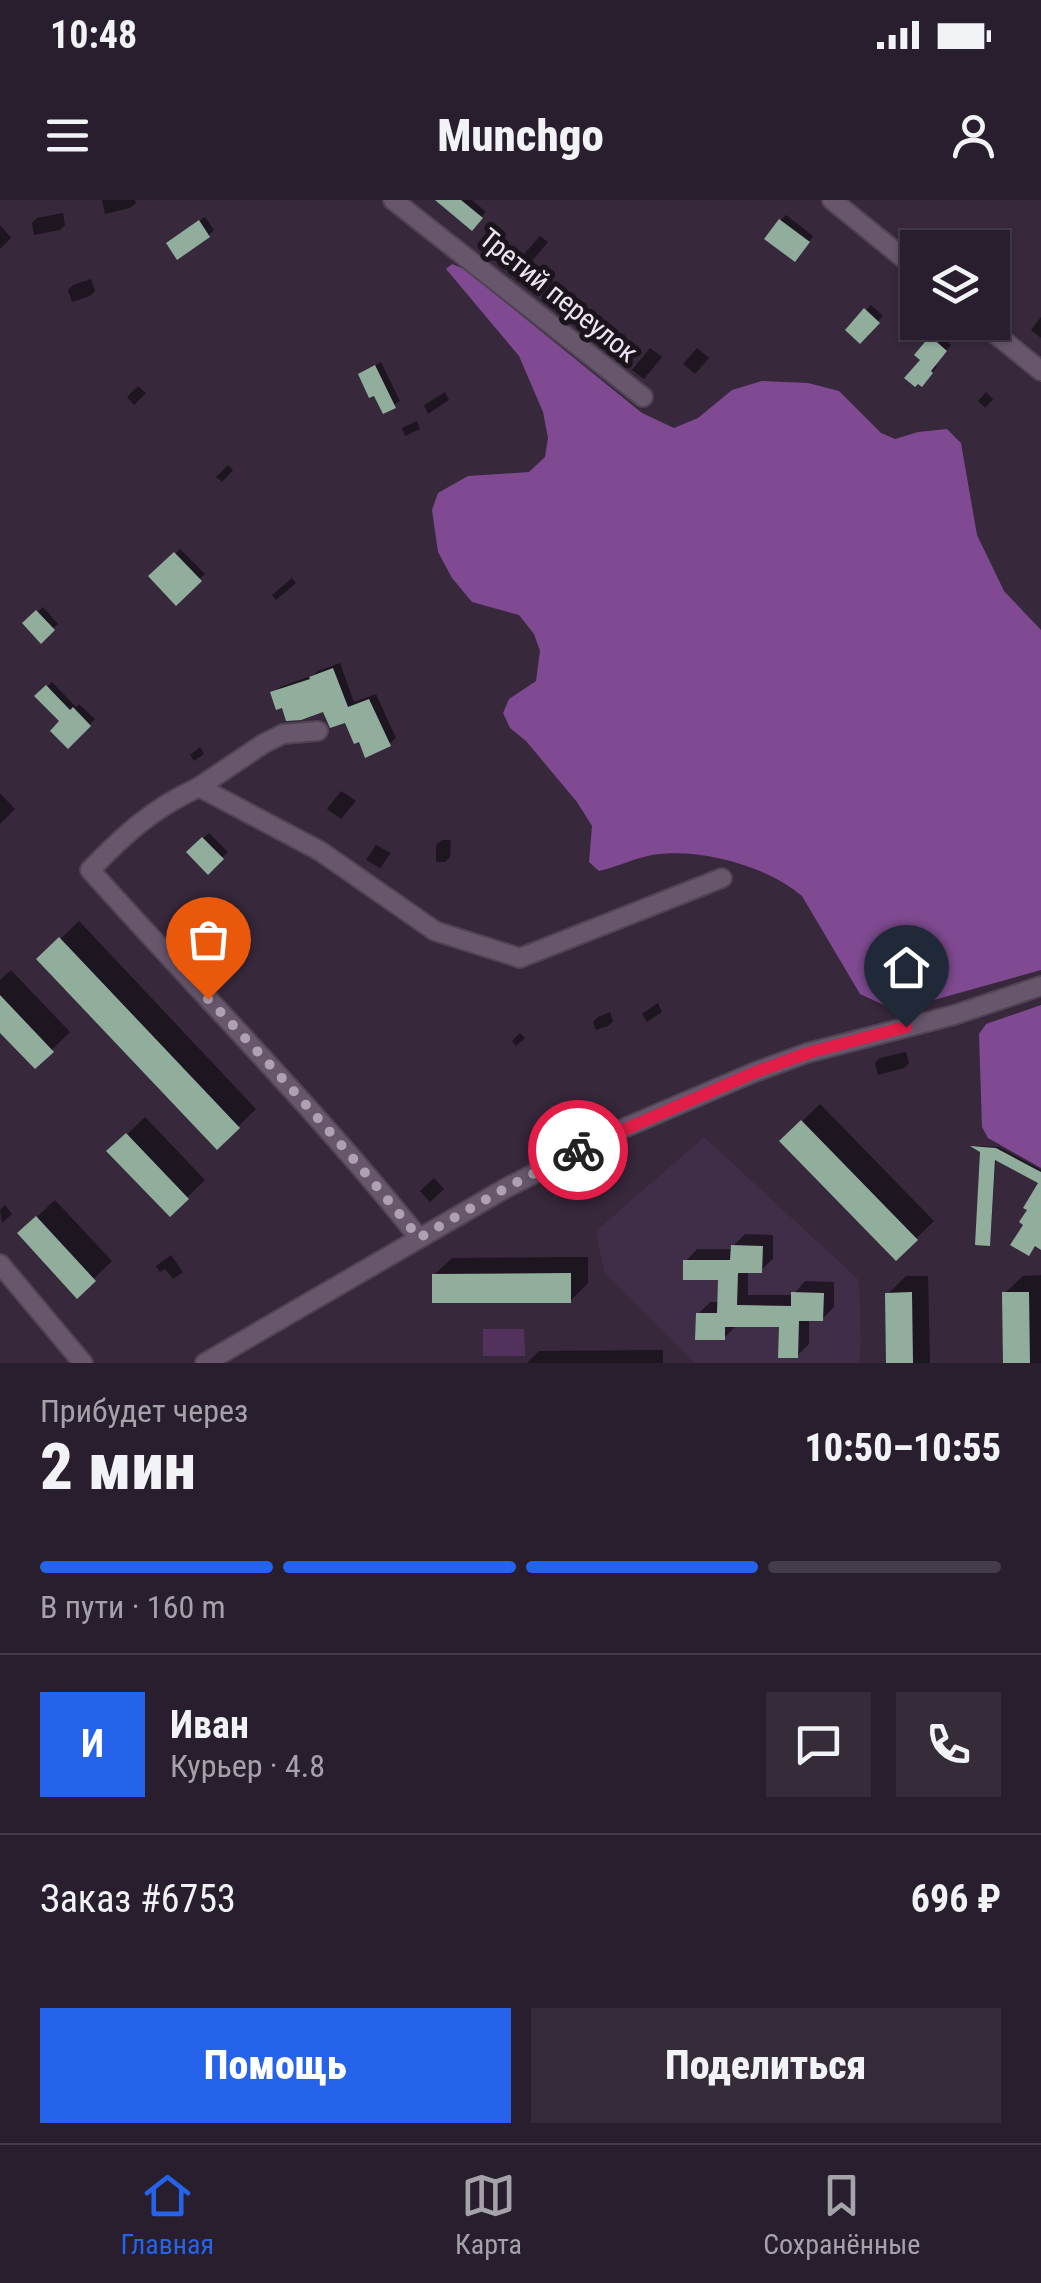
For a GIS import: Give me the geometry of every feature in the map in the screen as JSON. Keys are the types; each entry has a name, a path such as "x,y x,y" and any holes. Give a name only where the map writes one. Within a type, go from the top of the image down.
{"street":[{"name":"Третий переулок","path":"393,200 643,397"},
{"path":"832,200 900,255"},
{"path":"1003,340 1041,371"},
{"path":"318,731 283,734 263,744 199,787 150,813 90,870 366,1171 419,1238"},
{"path":"199,787 320,852 435,932 520,958 722,878"},
{"path":"206,1363 506,1188 590,1144 808,1053 954,1015 1041,986"},
{"path":"0,1264 83,1363"}],"shaded area":[{"path":"452,264 464,269 642,413 674,428 698,418 732,390 762,381 808,383 839,391 881,433 895,439 947,429 961,443 977,535 1004,591 1041,630 1041,970 916,1005 884,1005 860,994 802,896 770,876 732,861 690,854 652,855 599,871 589,862 592,826 526,741 510,728 503,713 509,699 536,681 540,651 534,634 519,615 472,602 452,578 438,552 432,510 438,493 468,476 529,472 545,457 548,438 543,412 519,356 446,269"},
{"path":"1041,1005 1041,1168 988,1138 982,1127 979,1034 986,1024"},
{"path":"704,1137 859,1280 859,1363 695,1363 604,1272 596,1231"},
{"path":"483,1329 524,1329 525,1356 483,1356"}],"building":[{"path":"435,200 461,200 483,218 472,231"},
{"path":"779,219 810,242 795,262 764,239"},
{"path":"199,220 210,237 177,260 166,243"},
{"path":"864,308 880,323 860,344 845,330"},
{"path":"927,340 935,340 947,351 922,387 915,387 904,378 920,360 914,355"},
{"path":"375,365 396,408 383,414 374,396 369,398 358,374"},
{"path":"174,552 202,581 176,606 148,576"},
{"path":"36,610 55,630 41,644 22,623"},
{"path":"333,668 348,707 369,699 391,746 365,758 345,723 330,728 323,712 286,721 282,708 276,710 270,692"},
{"path":"46,685 91,726 68,749 50,731 59,721 34,696"},
{"path":"202,837 224,859 208,875 186,852"},
{"path":"59,937 240,1128 217,1150 36,959"},
{"path":"0,995 54,1052 35,1069 0,1033"},
{"path":"801,1120 918,1240 896,1261 779,1141"},
{"path":"126,1133 189,1199 170,1217 106,1151"},
{"path":"970,1146 996,1148 1041,1172 1041,1250 1035,1246 1029,1256 1010,1245 1023,1225 1019,1222 1027,1210 1023,1208 1038,1183 995,1160 990,1246 975,1245 980,1152"},
{"path":"36,1216 96,1281 77,1299 17,1233"},
{"path":"731,1245 763,1246 762,1273 738,1273 737,1305 791,1306 791,1292 824,1293 823,1321 799,1321 798,1358 778,1358 779,1327 725,1327 725,1340 695,1340 696,1313 717,1313 718,1280 683,1280 683,1260 730,1260"},
{"path":"571,1273 571,1303 432,1303 432,1274"},
{"path":"912,1292 913,1363 886,1363 885,1293"},
{"path":"1002,1292 1029,1292 1030,1363 1003,1363"}],"way so far":[{"path":"208,999 366,1171 419,1238 578,1150"}],"route":[{"path":"578,1150 756,1072 808,1053 906,1027"}]}
